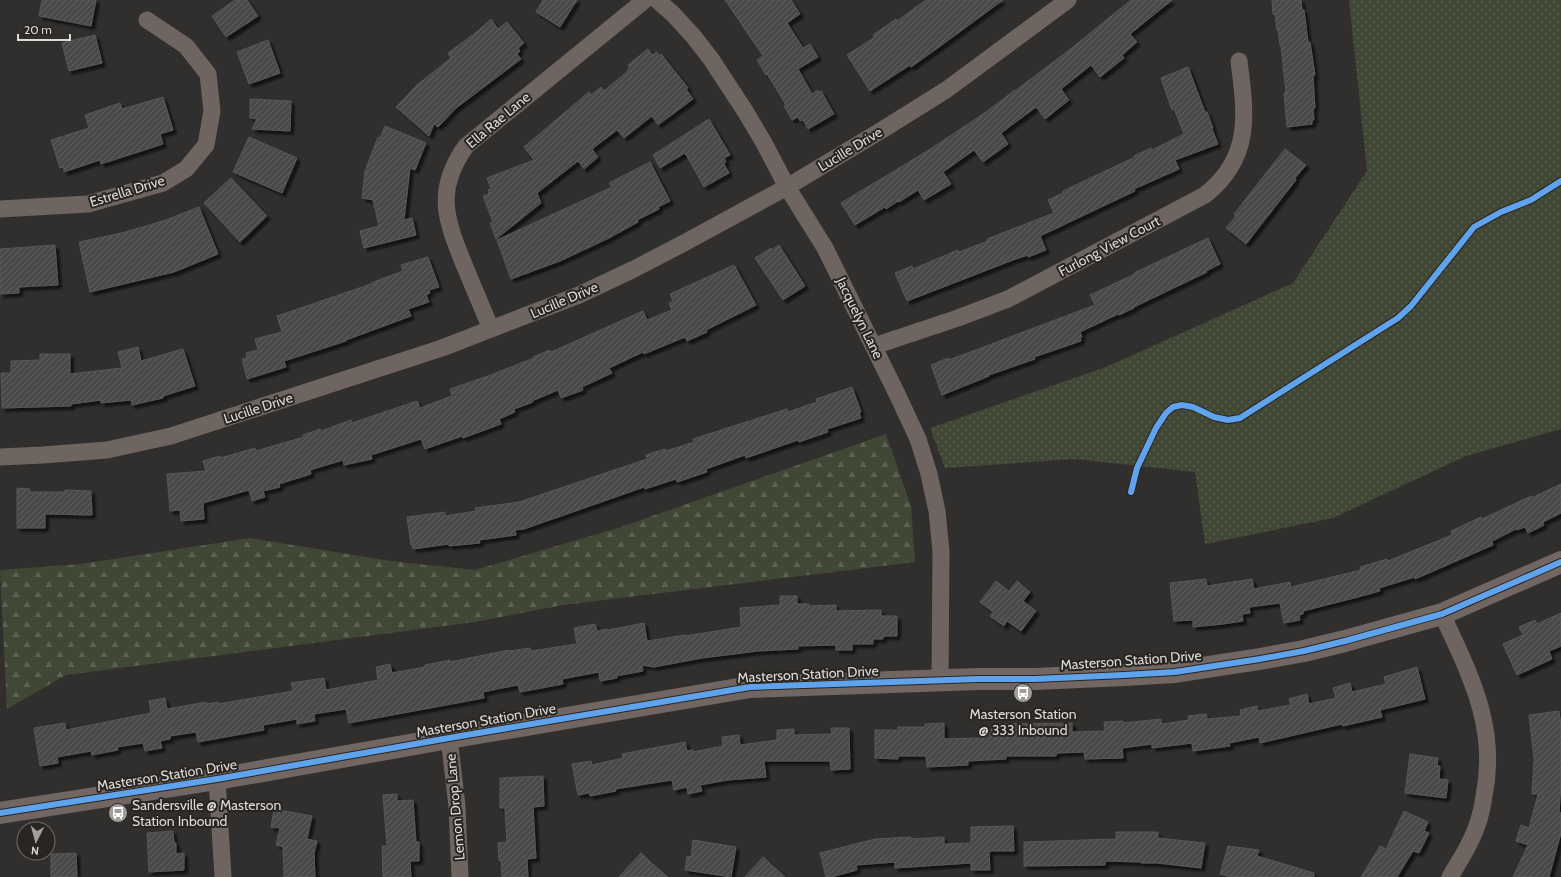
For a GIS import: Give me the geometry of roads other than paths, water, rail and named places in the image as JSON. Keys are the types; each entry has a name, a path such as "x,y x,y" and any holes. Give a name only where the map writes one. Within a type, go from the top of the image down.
{"street":[{"name":"Ella Rae Lane","path":"491,329 451,232 446,214 447,185 452,169 466,146 645,0"},
{"name":"Jacquelyn Lane","path":"657,0 673,14 694,37 729,84 764,143 787,187 826,248 918,438 937,511 941,551 940,680"},
{"name":"Lucille Drive","path":"0,457 44,456 107,450 171,436 442,348 579,295 634,269 787,187 882,130 946,90 1068,0"},
{"name":"Estrella Drive","path":"0,209 88,204 163,183 186,169 206,145 212,111 208,74 186,46 147,20"},
{"name":"Furlong View Court","path":"874,346 958,318 1008,299 1205,195 1227,174 1240,147 1243,131 1244,94 1239,61"},
{"name":"Masterson Station Drive","path":"0,813 217,779 750,687 940,680 1036,679 1175,672 1304,651 1442,614 1561,562"},
{"path":"1442,614 1478,695 1486,727 1489,754 1487,784 1481,813 1472,840 1450,877"},
{"name":"Lemon Drop Lane","path":"449,738 457,806 460,877"},
{"path":"217,779 224,877"}],"place":[{"name":"Masterson Station @ 333 Inbound","path":"1023,693"},
{"name":"Sandersville @ Masterson Station Inbound","path":"118,813"}]}
